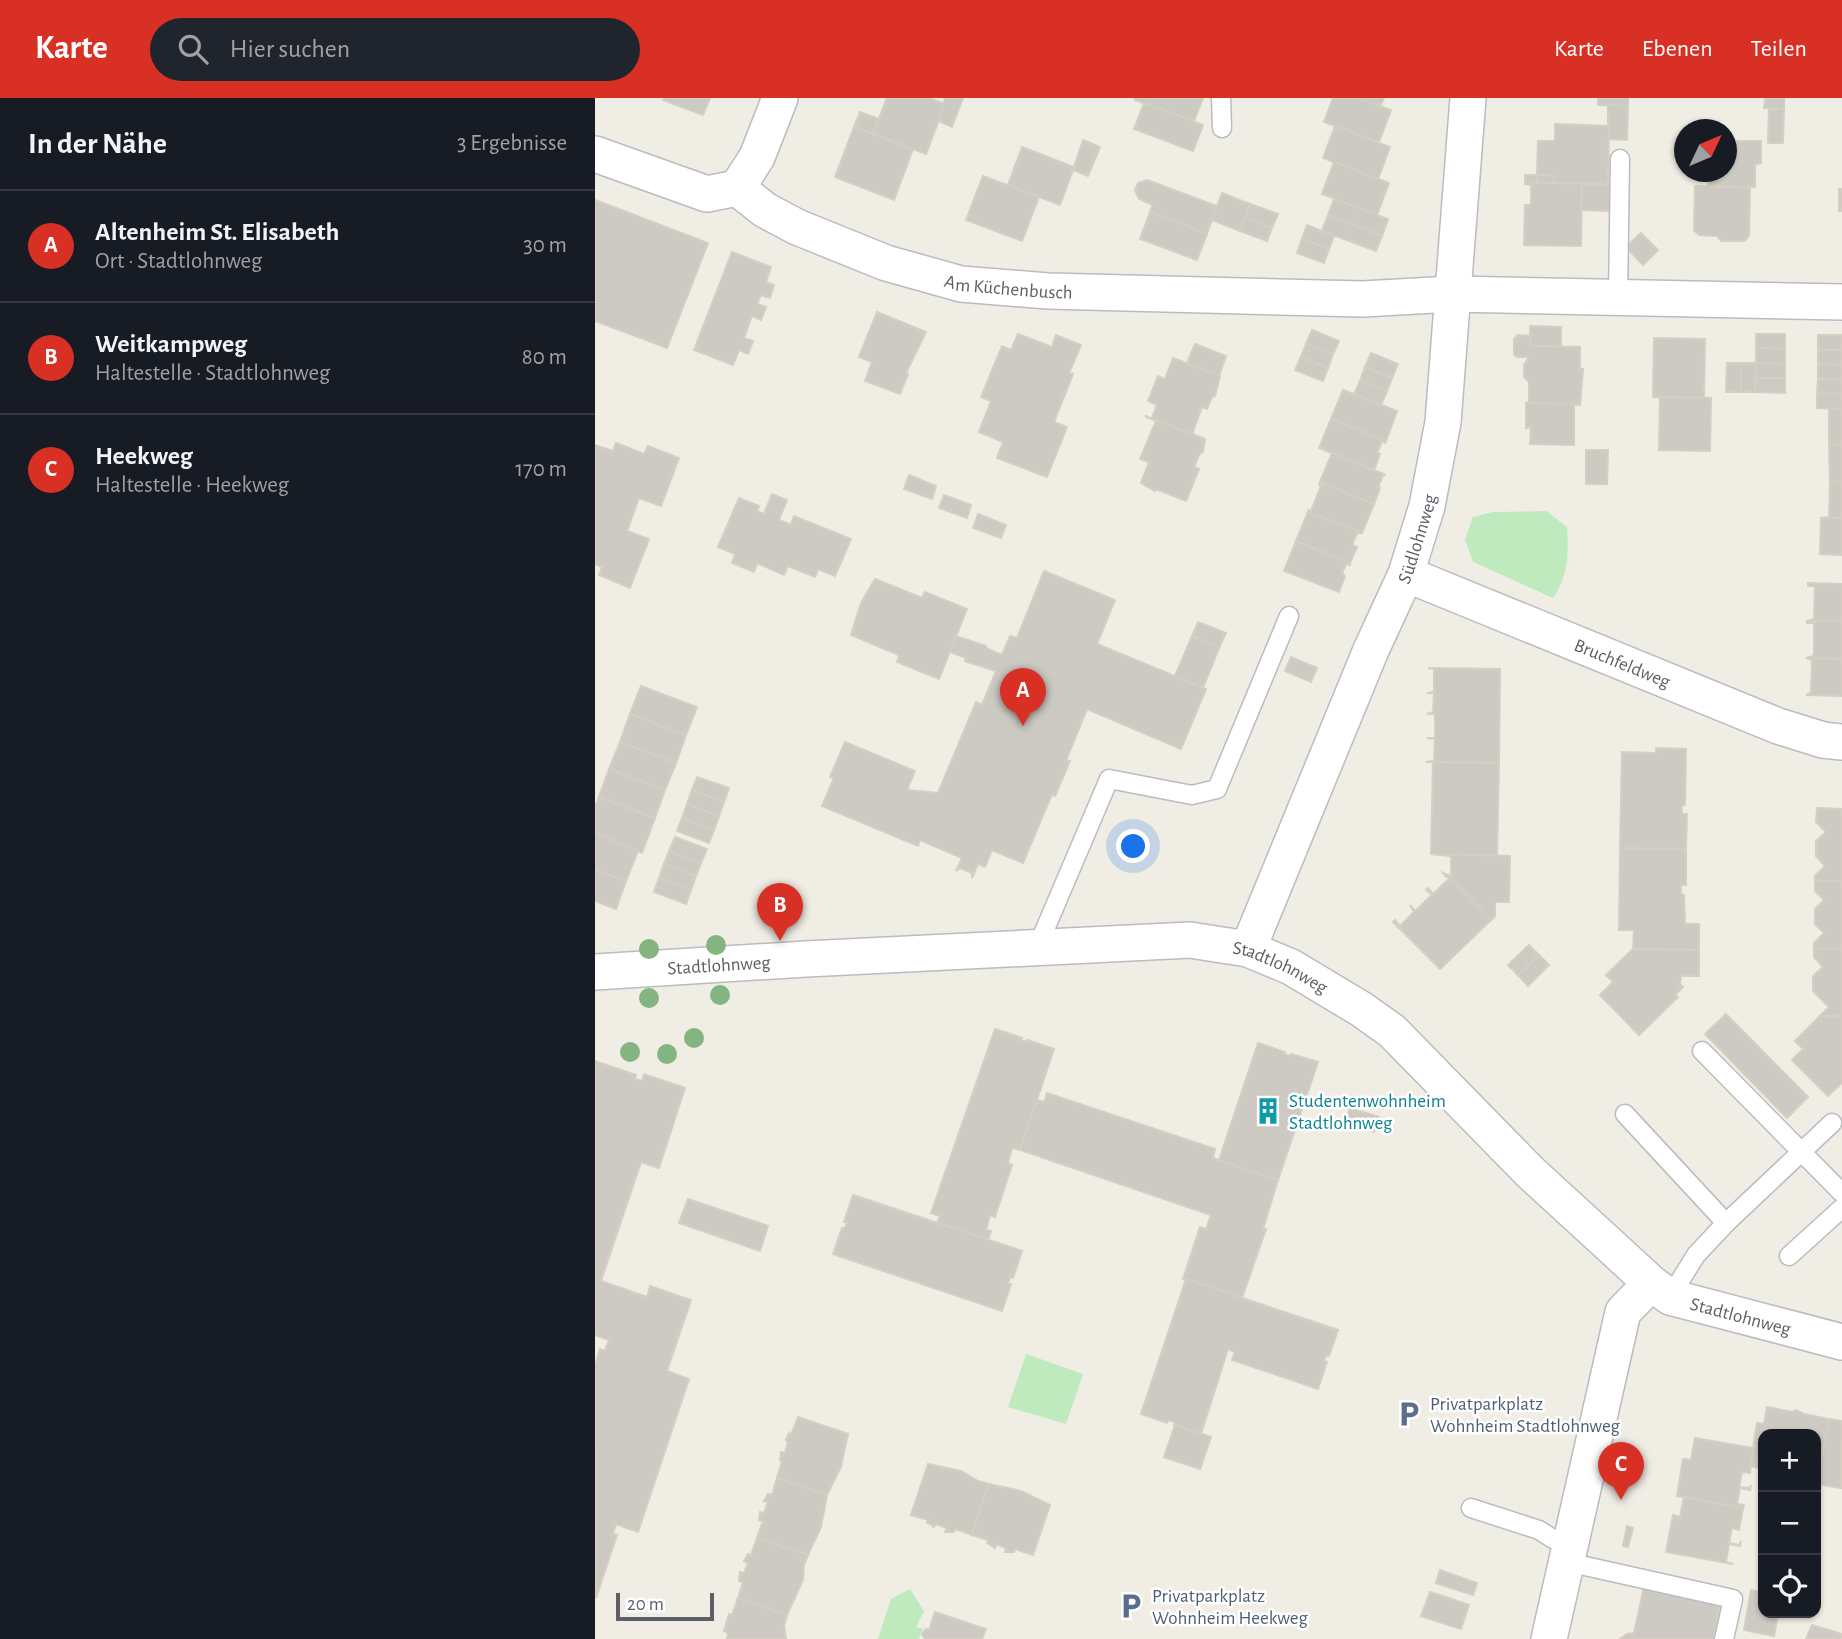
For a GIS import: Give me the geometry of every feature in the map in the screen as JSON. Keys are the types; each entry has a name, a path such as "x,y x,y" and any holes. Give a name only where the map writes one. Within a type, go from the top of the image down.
{"street":[{"path":"595,154 707,194 737,188 757,157 780,98"},
{"name":"Südlohnweg","path":"1248,948 1365,663 1406,574 1427,506 1443,422 1468,98"},
{"name":"Am Küchenbusch","path":"737,188 765,210 797,227 886,263 961,284 1048,291 1363,299 1452,294"},
{"path":"1452,294 1842,302"},
{"name":"Bruchfeldweg","path":"1406,574 1778,726 1823,740 1842,742"},
{"name":"Stadtlohnweg","path":"595,972 1190,940 1248,948 1291,967 1392,1031 1530,1172 1660,1290 1842,1342"},
{"path":"1549,1639 1560,1550 1623,1312 1660,1290"}],"lane":[{"path":"1221,98 1222,128"},
{"path":"1618,298 1620,159"},
{"path":"1037,948 1109,779 1192,795 1217,789 1289,616"},
{"path":"1702,1051 1842,1193"},
{"path":"1625,1114 1726,1223"},
{"path":"1660,1290 1832,1123"},
{"path":"1789,1256 1842,1209"},
{"path":"1471,1508 1539,1530 1560,1550 1733,1599 1724,1639"}],"green space":[{"path":"1546,511 1567,527 1566,564 1562,581 1553,598 1473,562 1465,539 1473,517 1493,512"},
{"path":"1026,1354 1083,1374 1066,1424 1008,1407"},
{"path":"910,1589 924,1611 916,1627 923,1629 919,1639 878,1639 891,1599"}],"building":[{"path":"710,98 703,115 663,100"},
{"path":"887,98 929,98 945,104 926,154 873,134"},
{"path":"945,98 963,98 952,127 939,121"},
{"path":"1135,98 1203,98 1194,121"},
{"path":"1333,98 1358,98 1391,110 1379,142 1324,122"},
{"path":"1358,98 1384,98 1380,106"},
{"path":"1598,98 1628,98 1628,106 1598,105"},
{"path":"1765,98 1784,98 1784,109 1764,108"},
{"path":"1144,103 1203,125 1193,151 1134,129"},
{"path":"1608,105 1628,106 1627,140 1608,139"},
{"path":"1769,109 1784,109 1783,143 1768,143"},
{"path":"860,112 879,119 873,134 854,127"},
{"path":"1555,124 1609,126 1608,184 1554,183 1554,176 1537,175 1538,141 1555,141"},
{"path":"1335,126 1390,147 1378,179 1323,158"},
{"path":"854,127 913,149 894,200 835,177"},
{"path":"1083,140 1100,147 1088,176 1073,170"},
{"path":"1737,141 1761,141 1761,163 1755,165 1755,187 1708,186 1708,182 1737,182"},
{"path":"1022,147 1074,167 1060,205 1008,185"},
{"path":"1334,162 1389,183 1377,215 1322,194"},
{"path":"1525,175 1537,175 1537,182 1525,182"},
{"path":"1537,175 1554,176 1554,183 1537,182"},
{"path":"983,176 1039,197 1022,241 966,220"},
{"path":"1147,180 1217,206 1207,234 1150,212 1153,205 1139,199 1135,190 1138,183"},
{"path":"1525,182 1582,184 1581,246 1524,245 1525,205 1531,205 1531,185"},
{"path":"1582,184 1611,184 1610,211 1581,210"},
{"path":"1695,186 1750,188 1749,236 1744,241 1721,241 1717,236 1699,235 1694,230"},
{"path":"1839,189 1842,189 1842,211 1839,211"},
{"path":"1222,193 1250,204 1240,231 1212,220"},
{"path":"1334,199 1388,219 1382,236 1328,215"},
{"path":"595,200 708,243 667,348 595,321"},
{"path":"1250,204 1278,214 1272,228 1245,218"},
{"path":"1150,212 1207,234 1197,260 1140,239"},
{"path":"1328,215 1382,236 1376,251 1322,231"},
{"path":"1245,218 1272,228 1267,241 1240,231"},
{"path":"1307,225 1334,236 1329,249 1302,239"},
{"path":"1641,233 1658,250 1643,265 1626,247"},
{"path":"1302,239 1329,249 1324,263 1297,253"},
{"path":"732,252 771,267 766,282 774,285 770,298 761,295 757,304 766,307 761,320 752,316 744,338 753,341 748,354 739,350 733,365 694,350"},
{"path":"877,312 926,332 906,373 908,374 900,394 865,381 872,362 859,357"},
{"path":"1530,326 1561,327 1561,346 1530,346"},
{"path":"1312,330 1339,341 1333,354 1306,344"},
{"path":"1018,334 1052,347 1056,335 1081,345 1054,422 1067,427 1047,477 997,458 1003,442 979,432 991,401 981,397 1002,346 1011,350"},
{"path":"1756,334 1785,334 1785,349 1756,348"},
{"path":"1518,335 1530,336 1530,346 1580,347 1580,369 1583,369 1580,405 1526,403 1529,402 1529,382 1524,377 1524,365 1529,357 1517,357 1514,354 1514,339"},
{"path":"1818,335 1842,335 1842,350 1818,350"},
{"path":"1654,338 1705,339 1704,398 1653,397"},
{"path":"1195,344 1226,356 1219,376 1187,363"},
{"path":"1306,344 1333,354 1328,368 1301,357"},
{"path":"1756,348 1785,349 1785,364 1756,363"},
{"path":"1818,350 1842,350 1842,365 1818,364"},
{"path":"1371,353 1398,364 1392,378 1365,367"},
{"path":"1301,357 1328,368 1323,381 1295,370"},
{"path":"1173,358 1220,376 1215,396 1207,409 1202,407 1192,434 1152,418 1157,405 1148,401 1158,376 1165,379"},
{"path":"1727,363 1741,363 1741,392 1726,392"},
{"path":"1741,363 1756,363 1755,392 1741,392"},
{"path":"1756,363 1785,364 1785,378 1756,378"},
{"path":"1818,364 1842,365 1842,379 1818,379"},
{"path":"1365,367 1392,378 1387,391 1360,381"},
{"path":"1756,378 1785,378 1785,393 1755,392"},
{"path":"1818,379 1842,379 1842,394 1817,393"},
{"path":"1360,381 1387,391 1381,405 1354,394"},
{"path":"1343,390 1397,411 1386,441 1331,419"},
{"path":"1817,393 1842,394 1842,409 1817,408"},
{"path":"1660,397 1711,398 1710,451 1659,450"},
{"path":"1526,403 1574,404 1574,445 1530,444 1531,427 1526,428"},
{"path":"1829,408 1842,409 1842,445 1829,445"},
{"path":"1145,416 1205,439 1203,452 1194,467 1199,469 1186,501 1156,489 1155,491 1141,483 1149,462 1140,459 1156,421"},
{"path":"1331,419 1386,441 1382,441 1377,453 1380,454 1374,470 1319,448"},
{"path":"616,443 644,454 648,446 679,458 661,506 639,498 627,531 649,539 630,588 599,575 602,567 595,564 595,445 613,451"},
{"path":"1829,445 1842,445 1842,482 1830,481"},
{"path":"1586,450 1608,450 1607,484 1586,484"},
{"path":"1332,453 1386,475 1383,475 1378,487 1380,488 1374,504 1320,482"},
{"path":"909,475 936,486 932,499 904,489"},
{"path":"1830,481 1842,482 1842,518 1821,518 1829,517"},
{"path":"1320,482 1374,504 1362,533 1308,512 1311,511 1321,486"},
{"path":"772,494 787,500 779,520 791,525 794,516 851,539 835,576 818,569 815,577 788,566 784,575 757,563 754,572 732,563 735,554 718,547 739,498 759,506 757,511 764,514"},
{"path":"944,495 971,505 967,518 939,508"},
{"path":"1308,512 1362,533 1357,533 1352,545 1357,547 1350,563 1296,541"},
{"path":"978,514 1006,525 1001,538 973,528"},
{"path":"1821,518 1842,518 1842,555 1820,554"},
{"path":"1296,541 1350,563 1346,564 1342,574 1345,576 1339,592 1284,571"},
{"path":"1044,571 1115,600 1097,644 1206,689 1181,749 1087,709 1066,760 1070,761 1055,796 1052,794 1023,863 992,850 985,867 978,864 972,878 972,873 960,868 956,871 962,858 920,840 918,846 822,806 834,778 830,777 845,742 915,771 907,790 938,793 976,702 982,705 996,671 965,661 966,658 950,652 956,636 986,646 1002,655 1010,636 1017,638"},
{"path":"875,579 922,598 925,592 967,609 939,679 897,662 899,655 851,635 861,603"},
{"path":"1808,583 1842,584 1842,621 1807,621 1814,619 1815,586 1808,586"},
{"path":"1807,621 1842,621 1842,659 1806,658 1814,656 1814,623"},
{"path":"1198,622 1226,633 1219,648 1192,636"},
{"path":"1192,636 1219,648 1203,688 1175,676"},
{"path":"1291,657 1317,668 1311,682 1285,671"},
{"path":"1806,658 1842,659 1842,696 1806,695 1811,693 1812,660"},
{"path":"1428,668 1500,669 1499,763 1426,762 1434,761 1435,739 1427,738 1435,738 1435,714 1427,714 1433,712 1434,693 1427,693 1434,692 1434,669"},
{"path":"641,686 697,707 686,735 630,714"},
{"path":"630,714 686,735 676,763 620,742"},
{"path":"620,742 676,763 665,790 609,769"},
{"path":"1656,748 1686,749 1685,805 1682,805 1682,814 1687,814 1686,849 1620,848 1622,752 1656,753"},
{"path":"1433,762 1499,763 1497,855 1431,854"},
{"path":"609,769 665,790 655,818 599,797"},
{"path":"697,777 729,788 724,802 692,790"},
{"path":"692,790 724,802 719,816 687,804"},
{"path":"599,797 655,818 642,853 595,832 595,807"},
{"path":"687,804 719,816 714,830 682,818"},
{"path":"1817,808 1842,809 1842,881 1815,881 1815,876 1825,866 1816,856 1816,841 1826,832 1816,822"},
{"path":"682,818 714,830 709,843 677,831"},
{"path":"595,832 638,851 626,881 595,870"},
{"path":"675,837 707,849 701,863 669,851"},
{"path":"1620,848 1686,849 1686,885 1681,885 1681,894 1684,895 1685,924 1699,924 1699,950 1633,949 1634,930 1619,930"},
{"path":"669,851 701,863 696,876 664,864"},
{"path":"1431,854 1510,856 1509,902 1495,902 1495,916 1491,920 1443,873 1451,876 1451,856"},
{"path":"664,864 696,876 691,890 659,878"},
{"path":"595,870 626,881 616,909 595,901"},
{"path":"659,878 691,890 686,904 654,892"},
{"path":"1450,878 1491,920 1440,969 1393,922 1395,920 1400,926 1414,912 1410,905 1415,911 1432,895 1426,890 1428,888 1433,894"},
{"path":"1815,881 1842,881 1842,949 1814,949 1814,943 1824,933 1815,924 1815,909 1824,900 1815,891"},
{"path":"1529,945 1539,955 1518,975 1508,965"},
{"path":"1633,949 1699,950 1699,976 1681,976 1680,984 1683,987 1675,995 1678,997 1639,1035 1600,995 1613,982 1606,975"},
{"path":"1814,949 1842,949 1842,1016 1820,1016 1829,1007 1813,991 1813,976 1823,967 1814,957"},
{"path":"1539,955 1549,965 1528,986 1518,975"},
{"path":"1726,1014 1808,1097 1787,1118 1705,1034"},
{"path":"1820,1016 1842,1016 1842,1083 1828,1096 1792,1060 1803,1049 1795,1041"},
{"path":"995,1029 1022,1038 1020,1040 1054,1049 1020,1150 1012,1148 1008,1163 1012,1165 995,1217 990,1215 986,1230 991,1231 988,1240 937,1223 940,1216 931,1213"},
{"name":"Studentenwohnheim Stadtlohnweg","path":"1258,1043 1290,1056 1291,1054 1318,1062 1278,1180 1219,1160"},
{"path":"595,1061 636,1075 635,1079 642,1081 644,1074 685,1088 659,1168 641,1162 601,1281 647,1297 650,1286 691,1300 667,1371 689,1379 638,1532 616,1524 613,1534 617,1535 596,1598 595,1366 600,1349 605,1351 609,1340 595,1335"},
{"path":"1047,1093 1215,1149 1213,1158 1278,1180 1263,1229 1266,1229 1242,1298 1183,1279 1200,1227 1206,1229 1211,1215 1020,1150 1037,1100 1044,1102"},
{"path":"1350,1108 1379,1117 1374,1132 1345,1122"},
{"path":"853,1195 1022,1251 1013,1278 1010,1277 1008,1284 1011,1284 1002,1311 833,1254 842,1228 845,1228 847,1222 844,1222"},
{"path":"688,1199 768,1226 760,1251 679,1223"},
{"path":"1186,1279 1338,1330 1329,1356 1326,1355 1324,1361 1327,1362 1318,1389 1232,1360 1235,1352 1228,1349 1201,1434 1174,1425 1175,1422 1168,1420 1167,1423 1141,1414"},
{"path":"1767,1407 1792,1412 1796,1410 1829,1419 1821,1460 1821,1429 1758,1429 1758,1468 1750,1466 1757,1423 1764,1424"},
{"path":"798,1417 848,1434 841,1467 827,1495 777,1478 782,1461 781,1452 785,1453 788,1442 786,1440 789,1433 791,1435"},
{"path":"1829,1419 1842,1421 1841,1488 1821,1485 1821,1462"},
{"path":"1175,1425 1211,1437 1200,1469 1164,1457"},
{"path":"1695,1438 1753,1448 1750,1473 1742,1472 1739,1487 1749,1488 1751,1485 1750,1490 1740,1488 1737,1504 1744,1505 1743,1508 1677,1496 1683,1459 1691,1460"},
{"path":"928,1464 961,1471 989,1484 972,1535 955,1529 954,1532 945,1532 947,1528 936,1524 933,1528 934,1526 927,1523 928,1520 911,1515"},
{"path":"777,1478 827,1495 821,1527 808,1555 757,1538 763,1521 759,1520 760,1512 764,1513 768,1502 764,1501 768,1494 772,1495"},
{"path":"989,1484 1021,1491 1050,1505 1033,1555 1015,1549 1014,1552 1005,1552 1006,1548 996,1544 995,1548 987,1543 988,1540 972,1535"},
{"path":"1684,1497 1743,1508 1739,1530 1732,1528 1729,1543 1739,1545 1741,1541 1740,1546 1729,1544 1726,1562 1733,1564 1666,1552 1673,1515 1680,1517"},
{"path":"1627,1526 1633,1528 1628,1547 1623,1546"},
{"path":"757,1538 808,1555 803,1580 787,1615 738,1598 743,1582 739,1581 740,1572 744,1573 748,1563 744,1561 748,1554 751,1555"},
{"path":"1440,1570 1477,1583 1473,1595 1436,1583"},
{"path":"1644,1587 1720,1604 1713,1639 1620,1639 1634,1633"},
{"path":"1751,1590 1758,1592 1758,1618 1777,1618 1774,1636 1744,1630"},
{"path":"1430,1592 1469,1605 1461,1629 1421,1616"},
{"path":"738,1598 787,1615 784,1626 786,1639 727,1639 728,1633 724,1631"},
{"path":"935,1612 986,1629 982,1639 925,1639 922,1634 926,1629 929,1630"},
{"path":"1812,1625 1842,1634 1842,1639 1806,1639"}],"place":[{"name":"Altenheim St. Elisabeth","path":"1023,726"},
{"name":"Weitkampweg","path":"780,941"},
{"name":"Studentenwohnheim Stadtlohnweg","path":"1268,1111"},
{"name":"Privatparkplatz Wohnheim Stadtlohnweg","path":"1409,1414"},
{"name":"Heekweg","path":"1621,1500"},
{"name":"Privatparkplatz Wohnheim Heekweg","path":"1131,1606"}]}
